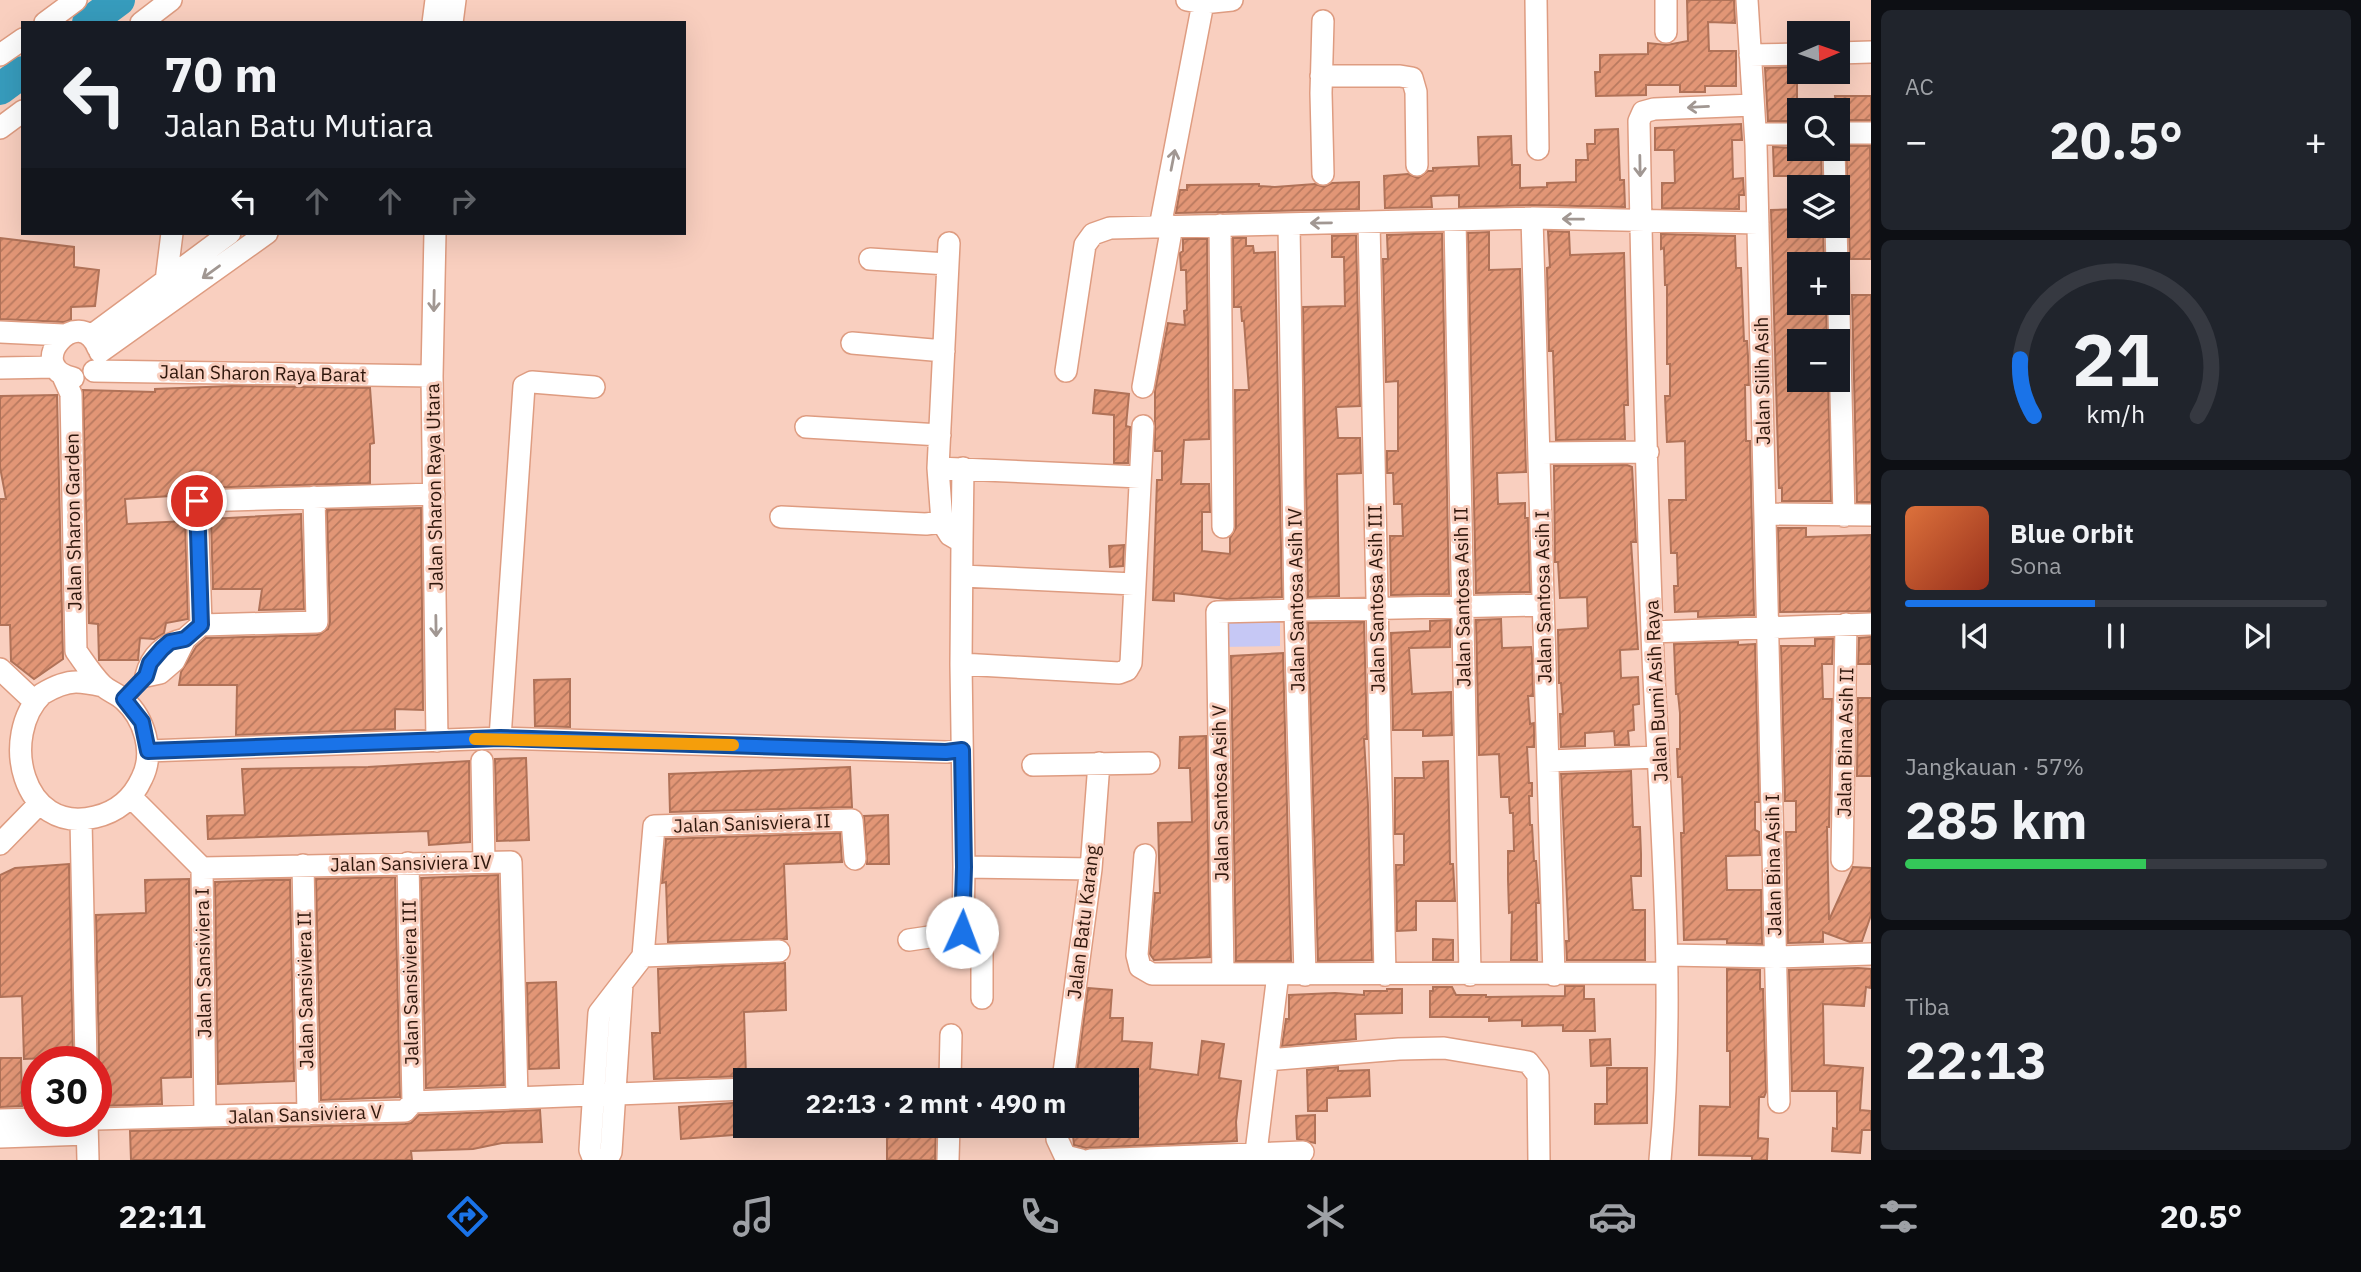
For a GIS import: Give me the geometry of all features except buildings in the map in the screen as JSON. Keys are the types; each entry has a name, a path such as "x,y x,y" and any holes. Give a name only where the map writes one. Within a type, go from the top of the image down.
{"street":[{"path":"48,21 76,0"},
{"path":"144,21 171,0"},
{"path":"433,21 436,0"},
{"path":"452,21 455,0"},
{"path":"1143,387 1195,1 1231,0"},
{"path":"1536,0 1538,149"},
{"path":"1666,0 1667,32"},
{"name":"Jalan Silih Asih","path":"1748,0 1756,134 1768,627"},
{"path":"1322,21 1323,174"},
{"path":"0,55 21,40"},
{"path":"1850,53 1871,52"},
{"path":"1750,55 1787,54"},
{"path":"1321,76 1400,75 1412,78 1416,92 1416,165"},
{"name":"Jalan Bumi Asih Raya","path":"1660,1160 1667,964 1652,632 1639,121 1643,112 1654,109 1753,105"},
{"path":"0,128 21,112"},
{"path":"1850,133 1871,133"},
{"path":"1756,134 1787,134"},
{"path":"1066,371 1085,245 1093,234 1110,228 1532,218 1758,223"},
{"name":"Jalan Santosa Asih I","path":"1532,218 1555,975"},
{"name":"Jalan Santosa Asih II","path":"1455,220 1470,975"},
{"name":"Jalan Santosa Asih III","path":"1369,222 1385,975"},
{"name":"Jalan Santosa Asih IV","path":"1289,224 1295,610 1305,975"},
{"path":"1220,225 1223,527"},
{"path":"166,281 172,235"},
{"path":"85,367 166,281 227,235"},
{"path":"85,367 264,235"},
{"name":"Jalan Sharon Raya Utara","path":"435,235 432,376 437,741"},
{"path":"949,243 938,468 942,522 950,535 962,542"},
{"path":"870,259 947,264"},
{"path":"1839,315 1844,516"},
{"path":"0,332 64,335 77,331 85,367"},
{"name":"Jalan Sharon Garden","path":"64,335 55,343 52,355 85,367 76,651"},
{"path":"852,342 944,351"},
{"name":"Jalan Sharon Raya Barat","path":"0,368 85,367 432,376"},
{"path":"500,738 524,386 532,382 594,387"},
{"path":"806,426 940,435"},
{"path":"961,664 1119,673 1127,670 1131,663 1143,426"},
{"path":"1540,453 1648,453"},
{"path":"938,468 1140,477"},
{"path":"962,932 963,468"},
{"path":"124,699 146,676 160,673 173,661 193,632 197,501 434,494"},
{"path":"193,632 317,622 314,497"},
{"path":"1765,514 1871,515"},
{"path":"781,517 926,524 942,522"},
{"path":"962,576 1134,584"},
{"path":"1295,610 1543,604"},
{"name":"Jalan Santosa Asih V","path":"1223,974 1217,612 1295,610"},
{"name":"Jalan Bina Asih II","path":"1842,860 1846,624"},
{"path":"1652,632 1871,624"},
{"name":"Jalan Bina Asih I","path":"1768,627 1779,1102"},
{"path":"53,687 76,651 103,686 124,699 142,722 148,751 144,775 131,797 109,814 81,820 58,817 37,806 20,788 6,765 5,741 33,700 53,687 76,682 103,686"},
{"path":"0,668 33,700"},
{"path":"148,751 500,738 946,752 962,750"},
{"path":"1548,761 1658,757"},
{"path":"482,761 484,862"},
{"name":"Jalan Batu Karang","path":"1065,1068 1091,869 1100,763"},
{"path":"1032,765 1149,763"},
{"name":"Jalan Sansiviera I","path":"131,797 201,869 205,1116"},
{"path":"0,844 37,806"},
{"path":"81,820 86,1046"},
{"name":"Jalan Sanisviera II","path":"643,956 654,826 852,820 855,859"},
{"path":"1145,855 1137,956 1140,967 1152,974 1555,975 1667,964 1871,954"},
{"name":"Jalan Sansiviera IV","path":"201,869 511,862 517,1097"},
{"name":"Jalan Sansiviera III","path":"408,863 413,1102"},
{"name":"Jalan Sansiviera II","path":"303,865 308,1114"},
{"path":"964,867 1091,869"},
{"path":"909,940 962,932 978,936 982,940 982,998"},
{"path":"607,1160 611,1152 599,1013 643,956 779,951"},
{"path":"1256,1152 1278,974"},
{"path":"950,1068 951,1035"},
{"path":"1268,1060 1444,1048 1528,1062 1538,1075 1539,1160"},
{"name":"Jalan Sansiviera V","path":"112,1123 205,1116 405,1111 413,1102 733,1089"},
{"path":"594,1160 590,1150 604,1093"},
{"path":"0,1120 21,1119"},
{"name":"Jalan Sansiviera V","path":"0,1137 21,1134"},
{"path":"88,1160 89,1137"},
{"path":"948,1160 949,1138"},
{"path":"1058,1138 1059,1147 1065,1156 1081,1160"},
{"path":"1090,1160 1303,1152"}],"shaded area":[{"path":"1280,616 1280,646 1220,647 1219,617"}],"waterway":[{"path":"91,21 119,0"},
{"path":"0,89 21,73"}],"slow traffic":[{"path":"475,739 733,745"}],"route":[{"path":"197,501 201,625 185,639 170,642 162,649 150,663 146,676 124,699 142,722 148,751 500,738 946,752 962,750 962,932"}]}
